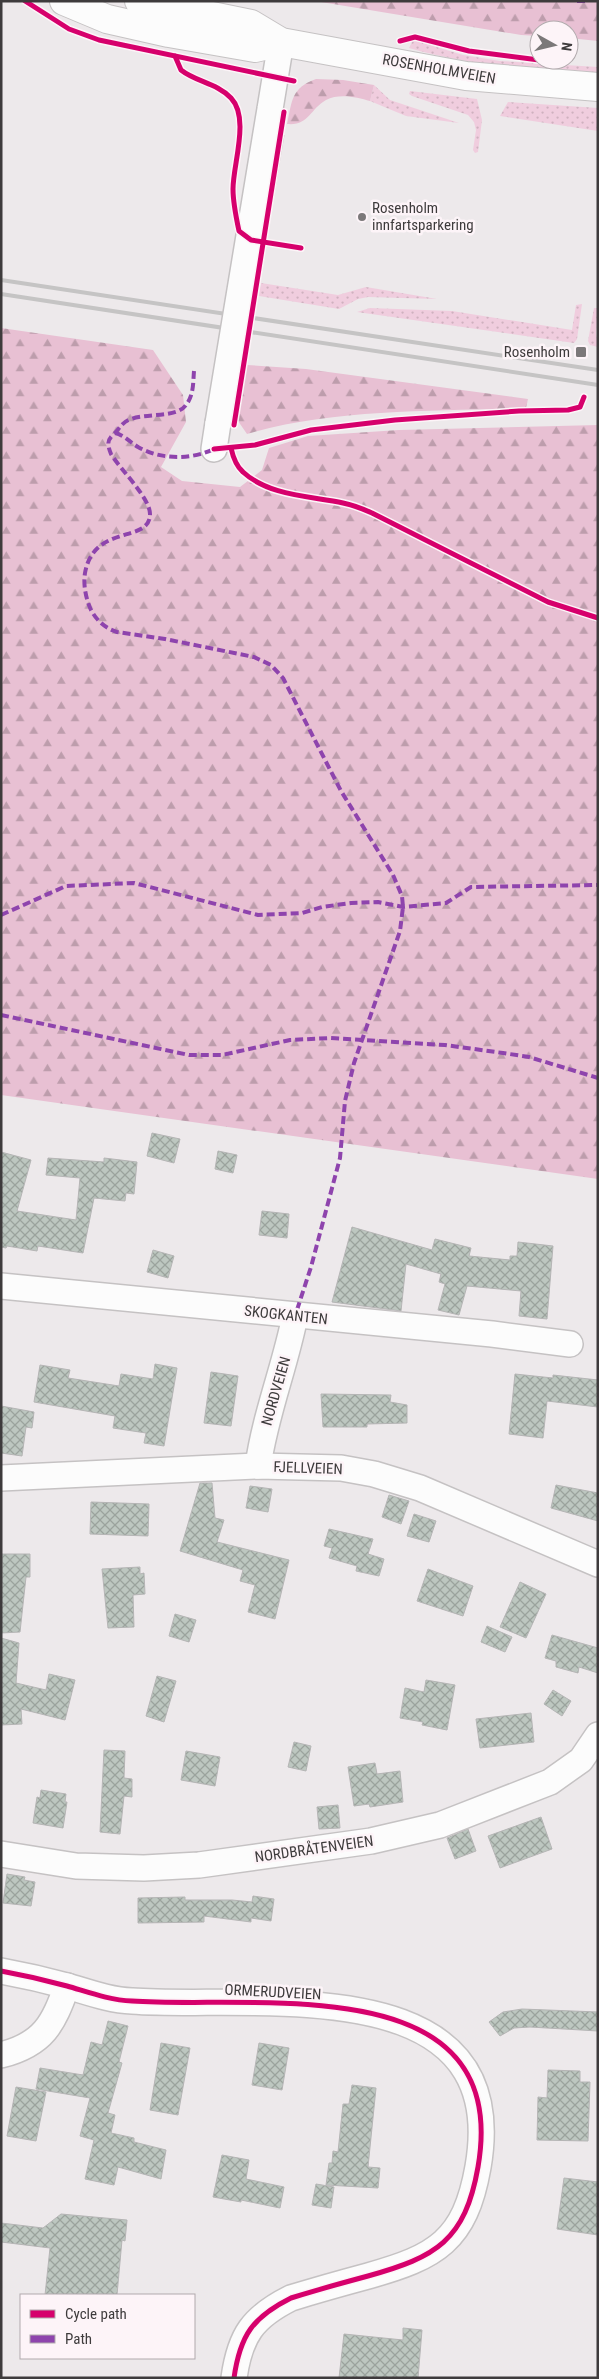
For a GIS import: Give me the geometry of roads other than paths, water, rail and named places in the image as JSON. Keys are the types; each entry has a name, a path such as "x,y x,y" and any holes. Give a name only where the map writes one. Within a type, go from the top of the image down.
{"street":[{"name":"ROSENHOLMVEIEN","path":"64,1 107,19 169,33 254,48 281,42"},
{"name":"ROSENHOLMVEIEN","path":"140,1 251,24 281,42 466,76 598,87"},
{"path":"214,449 281,42"},
{"name":"SKOGKANTEN","path":"1,1286 482,1333 570,1344"},
{"name":"NORDVEIEN","path":"258,1466 264,1434 286,1361 295,1316"},
{"name":"FJELLVEIEN","path":"1,1478 258,1466 341,1468 389,1478 420,1488 598,1564"},
{"name":"NORDBRÅTENVEIEN","path":"1,1854 76,1866 144,1868 199,1865 371,1841 440,1825 505,1802 550,1782 581,1760 598,1735"},
{"name":"ORMERUDVEIEN","path":"1,1970 67,1986 102,1997 129,2001 287,2004 360,2011 398,2020 427,2033 442,2044 464,2070 473,2087 481,2123 481,2144 468,2203 462,2217 450,2235 427,2256 405,2266 291,2298 273,2307 255,2321 248,2330 243,2340 234,2378"},
{"path":"1,2055 36,2041 47,2030 57,2014 67,1986"}],"railway":[{"path":"1,280 598,370"},
{"path":"1,294 598,385"}],"place":[{"name":"Rosenholm innfartsparkering","path":"362,217"},
{"name":"Rosenholm","path":"581,352"}]}
